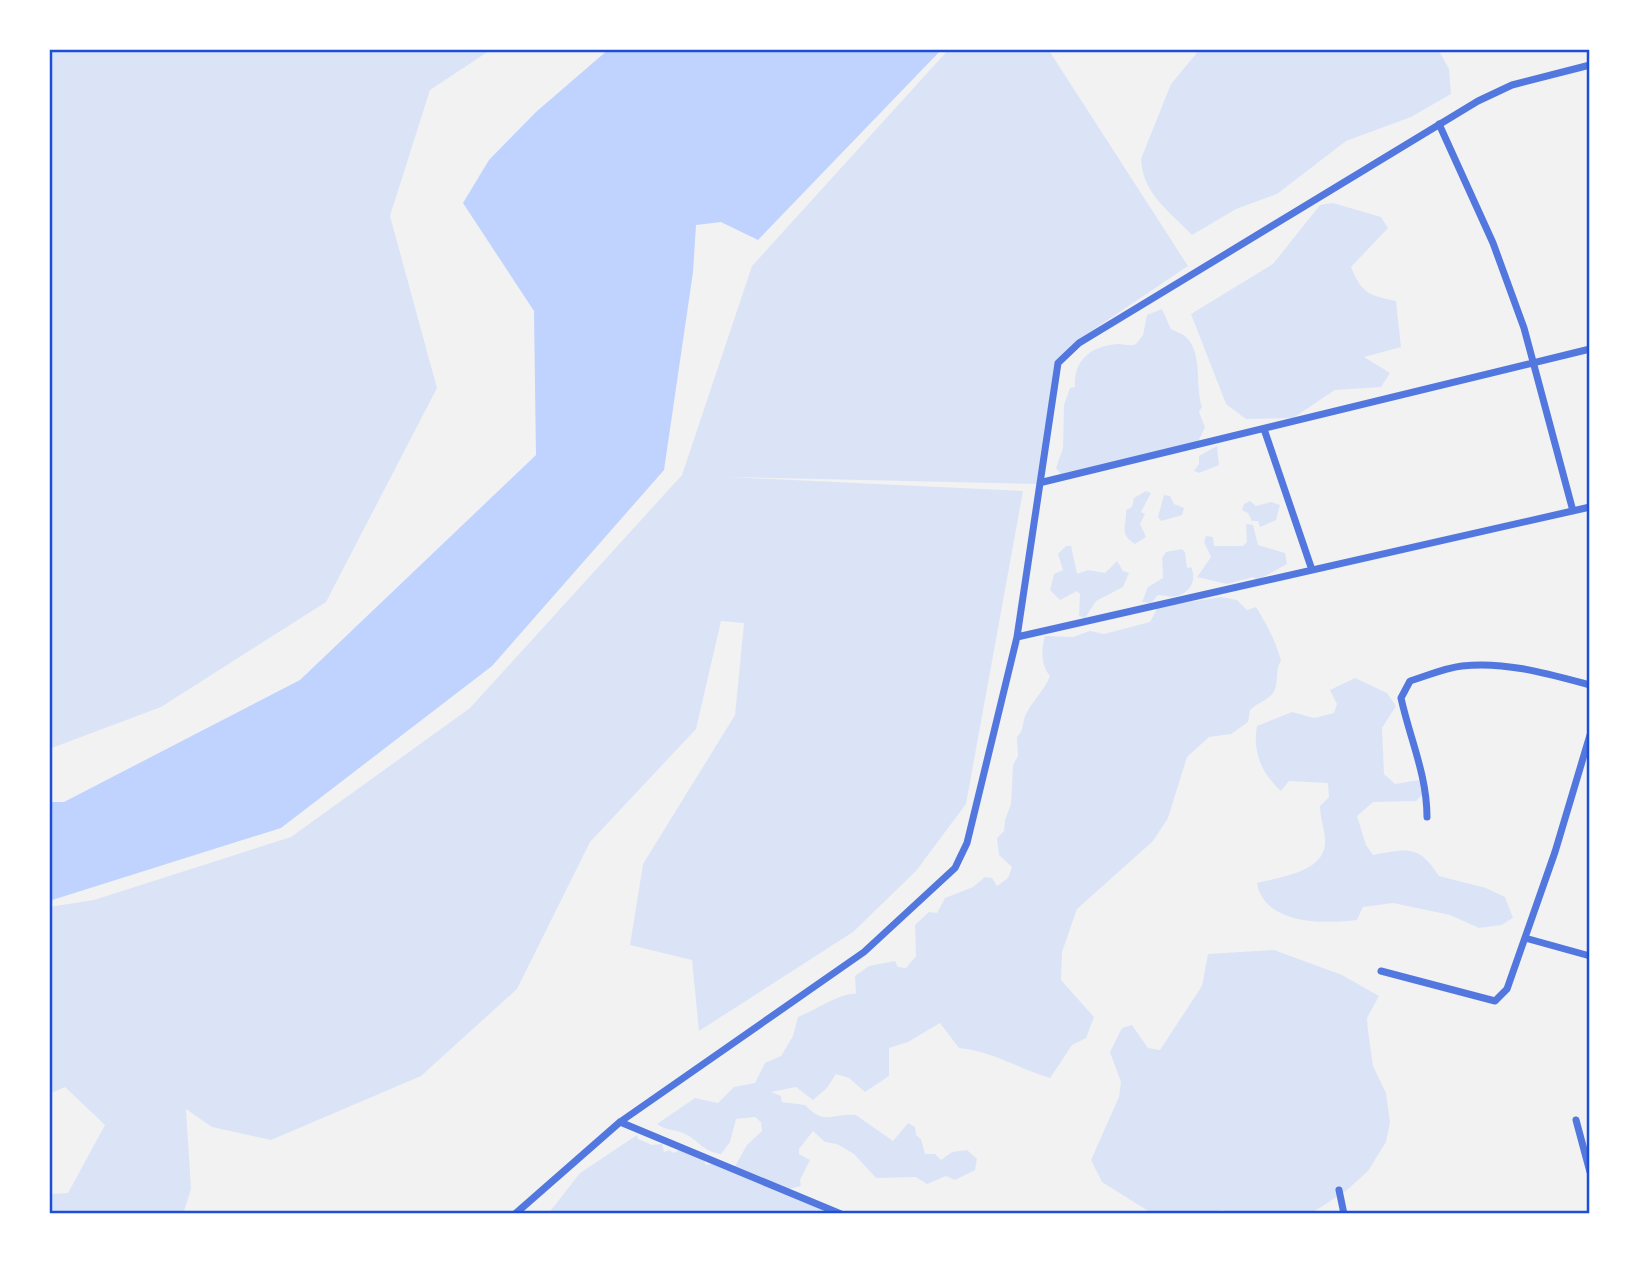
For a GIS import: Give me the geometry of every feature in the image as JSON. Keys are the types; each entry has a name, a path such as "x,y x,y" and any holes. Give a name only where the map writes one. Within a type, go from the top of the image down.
{"street":[{"path":"517,1214 620,1122 862,953 955,868 967,843 1017,637 1043,482 1058,363 1079,343 1439,124 1512,85 1590,65"},
{"path":"1439,124 1493,243 1533,362 1573,511"},
{"path":"1043,482 1590,349"},
{"path":"1264,429 1312,570"},
{"path":"1017,637 1590,507"},
{"path":"1427,817 1427,793 1419,756 1401,698 1410,681 1449,668 1477,665 1534,671 1590,685"},
{"path":"1381,971 1495,1001 1507,989 1590,735"},
{"path":"1525,938 1590,956"},
{"path":"1576,1120 1590,1172"},
{"path":"620,1122 841,1214"},
{"path":"1339,1190 1344,1214"}],"shaded area":[{"path":"49,49 492,49 430,90 390,216 437,388 326,602 161,707 49,749"},
{"path":"949,49 1048,49 1188,266 1075,342 1054,365 1038,484 728,477 1023,491 966,804 916,871 853,932 699,1031 692,960 630,945 643,864 735,715 744,623 721,621 696,729 590,842 517,989 421,1076 271,1140 212,1127 186,1109 191,1189 183,1214 49,1214 49,1194 68,1193 105,1125 65,1087 49,1094 49,907 94,900 291,837 470,708 682,475 752,266"},
{"path":"1200,49 1438,49 1449,69 1451,94 1411,117 1346,141 1277,194 1236,209 1192,235 1152,192 1146,182 1141,159 1171,84"},
{"path":"1333,203 1381,217 1388,228 1351,267 1359,283 1368,292 1396,301 1401,347 1364,357 1390,373 1381,387 1335,390 1293,418 1246,419 1226,404 1191,314 1273,264 1320,205"},
{"path":"1162,309 1171,329 1183,334 1195,352 1202,407 1199,412 1205,427 1198,442 1061,474 1056,468 1063,448 1064,405 1070,388 1075,387 1075,377 1081,361 1101,347 1136,344 1143,335 1147,315"},
{"path":"1217,446 1219,465 1199,473 1194,471 1199,464 1199,456"},
{"path":"1146,491 1151,493 1141,512 1145,514 1140,524 1146,537 1135,544 1125,533 1126,510 1132,507 1134,498"},
{"path":"1164,495 1170,496 1174,504 1184,508 1182,515 1161,521 1158,517"},
{"path":"1250,501 1256,506 1271,502 1280,505 1276,520 1260,527 1258,521 1252,521 1248,513 1242,510 1244,504"},
{"path":"1246,524 1253,525 1258,545 1285,553 1287,564 1258,580 1253,577 1227,584 1197,577 1211,557 1204,542 1206,536 1213,537 1214,546 1243,546 1247,542"},
{"path":"1066,546 1071,546 1077,574 1088,570 1105,573 1117,561 1123,571 1129,573 1123,587 1096,601 1085,618 1079,616 1080,594 1077,591 1060,600 1050,590 1054,574 1063,570 1058,554"},
{"path":"1182,549 1185,552 1187,568 1191,567 1193,572 1189,588 1177,596 1158,595 1151,603 1142,602 1148,587 1163,578 1162,558 1166,552"},
{"path":"1221,597 1237,600 1247,610 1256,607 1274,640 1281,661 1275,689 1268,698 1250,710 1248,722 1231,734 1209,737 1187,757 1168,818 1153,841 1077,909 1062,952 1061,980 1094,1017 1086,1038 1072,1045 1050,1078 994,1056 959,1048 940,1023 908,1042 889,1048 889,1076 865,1092 849,1078 836,1074 827,1088 813,1100 796,1087 771,1092 781,1096 782,1102 805,1105 823,1117 856,1115 893,1141 908,1123 915,1127 925,1154 935,1154 941,1160 952,1152 967,1150 977,1159 975,1170 955,1180 946,1176 927,1184 916,1177 876,1178 854,1154 837,1144 825,1142 813,1131 799,1149 799,1154 810,1160 800,1180 801,1186 789,1189 734,1168 747,1145 762,1131 761,1122 755,1117 736,1119 730,1142 721,1154 706,1149 685,1134 657,1124 695,1098 718,1103 734,1087 755,1083 765,1063 781,1056 793,1036 798,1017 836,999 856,994 855,976 869,966 895,961 898,967 906,968 916,956 915,925 929,912 937,913 945,898 973,887 985,877 992,878 997,886 1008,878 1012,867 999,855 997,838 1004,831 1011,804 1013,765 1018,756 1017,737 1022,730 1025,716 1050,676 1043,657 1045,636 1073,637 1090,631 1104,634 1150,622 1158,607"},
{"path":"1355,678 1387,693 1396,706 1382,728 1384,774 1395,784 1419,780 1423,794 1416,801 1373,802 1357,816 1366,845 1373,855 1411,851 1425,858 1439,876 1486,888 1505,897 1513,918 1501,925 1479,928 1450,915 1393,903 1363,907 1357,920 1313,921 1283,914 1271,907 1262,897 1257,883 1308,868 1322,854 1325,840 1320,806 1329,797 1328,783 1289,781 1281,791 1264,770 1257,754 1257,726 1292,712 1314,718 1334,713 1337,704 1330,690"},
{"path":"1274,950 1342,975 1379,996 1367,1018 1373,1066 1386,1093 1390,1122 1386,1142 1368,1171 1346,1191 1310,1214 1227,1214 1223,1210 1204,1214 1153,1214 1102,1182 1091,1160 1119,1097 1121,1082 1110,1052 1122,1028 1132,1025 1148,1048 1160,1050 1202,986 1208,954"},
{"path":"637,1135 638,1139 652,1145 662,1144 664,1152 669,1150 674,1153 681,1149 702,1157 706,1165 713,1164 834,1214 548,1214 580,1173"}],"water":[{"path":"609,49 942,49 758,240 721,222 696,225 693,272 664,470 492,666 281,828 49,901 49,802 64,802 300,680 536,455 534,311 463,203 489,160 536,112"}]}
